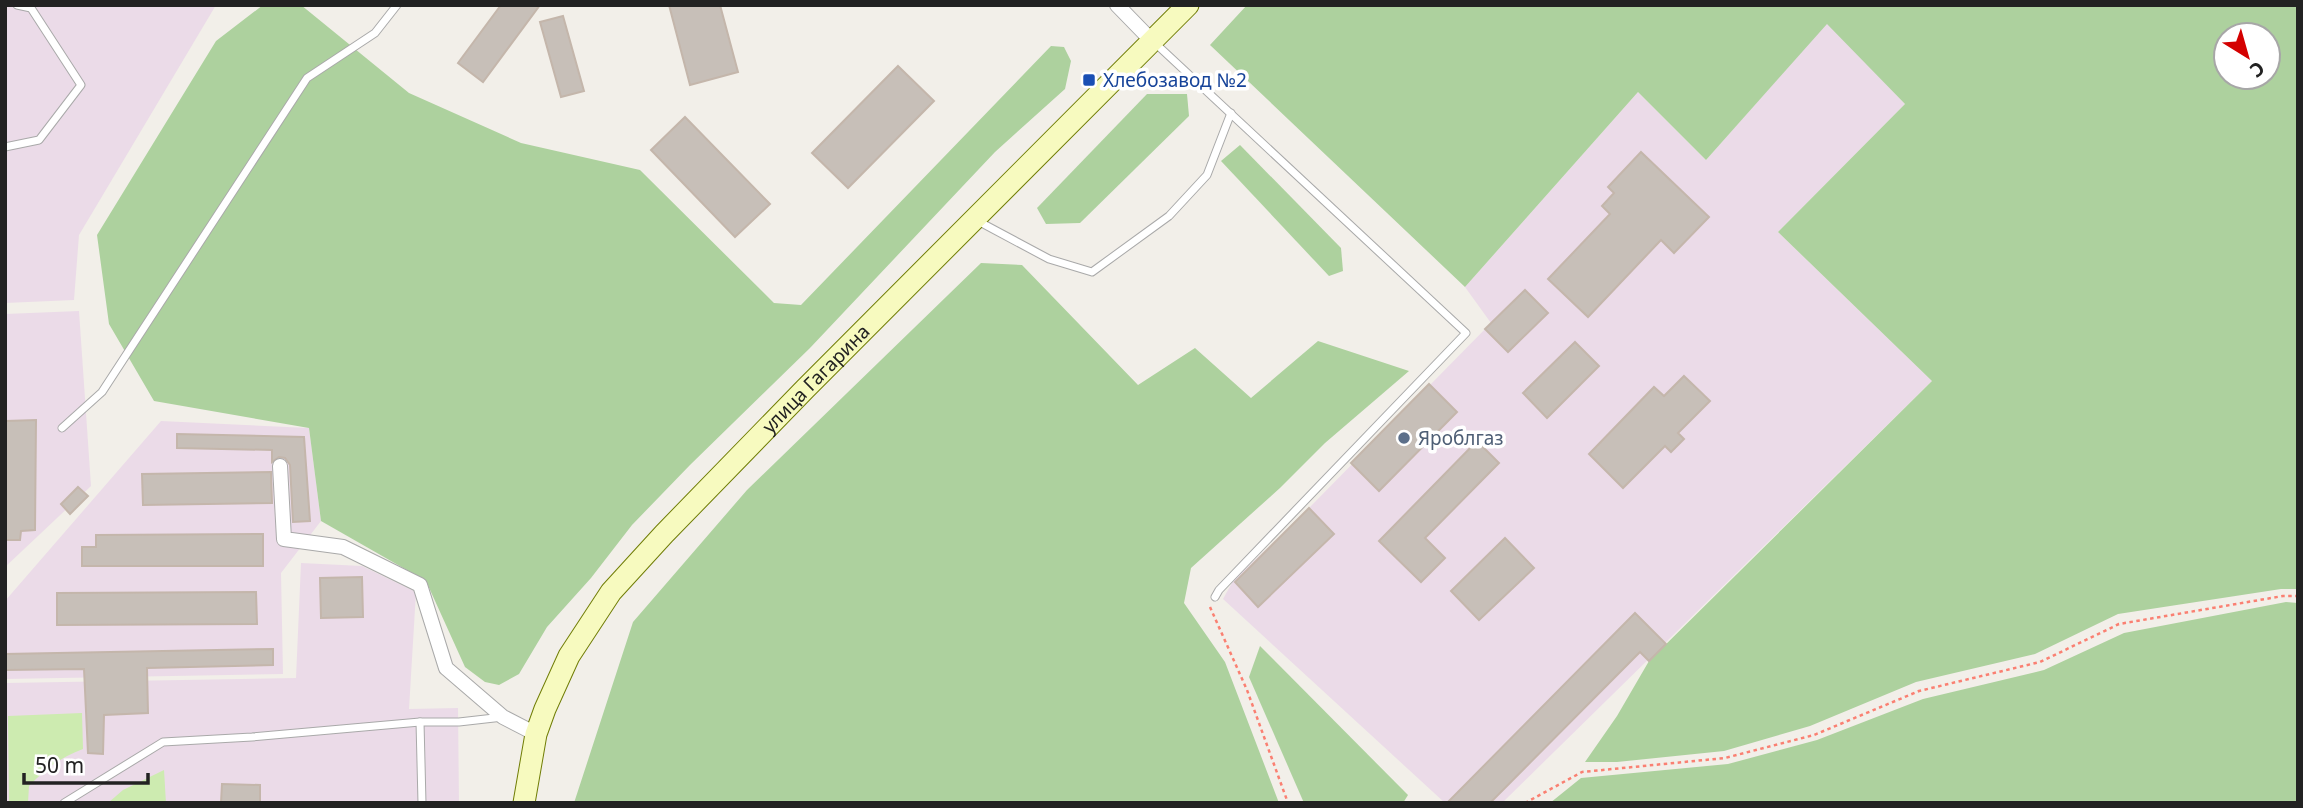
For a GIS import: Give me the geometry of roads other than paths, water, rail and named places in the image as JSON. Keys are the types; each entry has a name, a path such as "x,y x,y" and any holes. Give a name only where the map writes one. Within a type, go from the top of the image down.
{"main road":[{"name":"улица Гагарина","path":"524,803 536,734 569,656 611,592 673,524 1188,5"}],"street":[{"path":"1118,5 1152,41"},
{"path":"280,466 284,539 343,547 420,585 446,668 503,717 536,734"}],"lane":[{"path":"5,147 39,141 81,85 31,8 17,5"},
{"path":"62,428 102,392 307,78 375,33 397,5"},
{"path":"1152,41 1466,333 1228,580 1215,597"},
{"path":"975,219 1049,259 1092,272 1169,216 1207,175 1231,113"},
{"path":"64,803 163,742 503,717"},
{"path":"420,722 422,803"}],"place":[{"name":"Хлебозавод №2","path":"1089,80"},
{"name":"Яроблгаз","path":"1404,438"}]}
